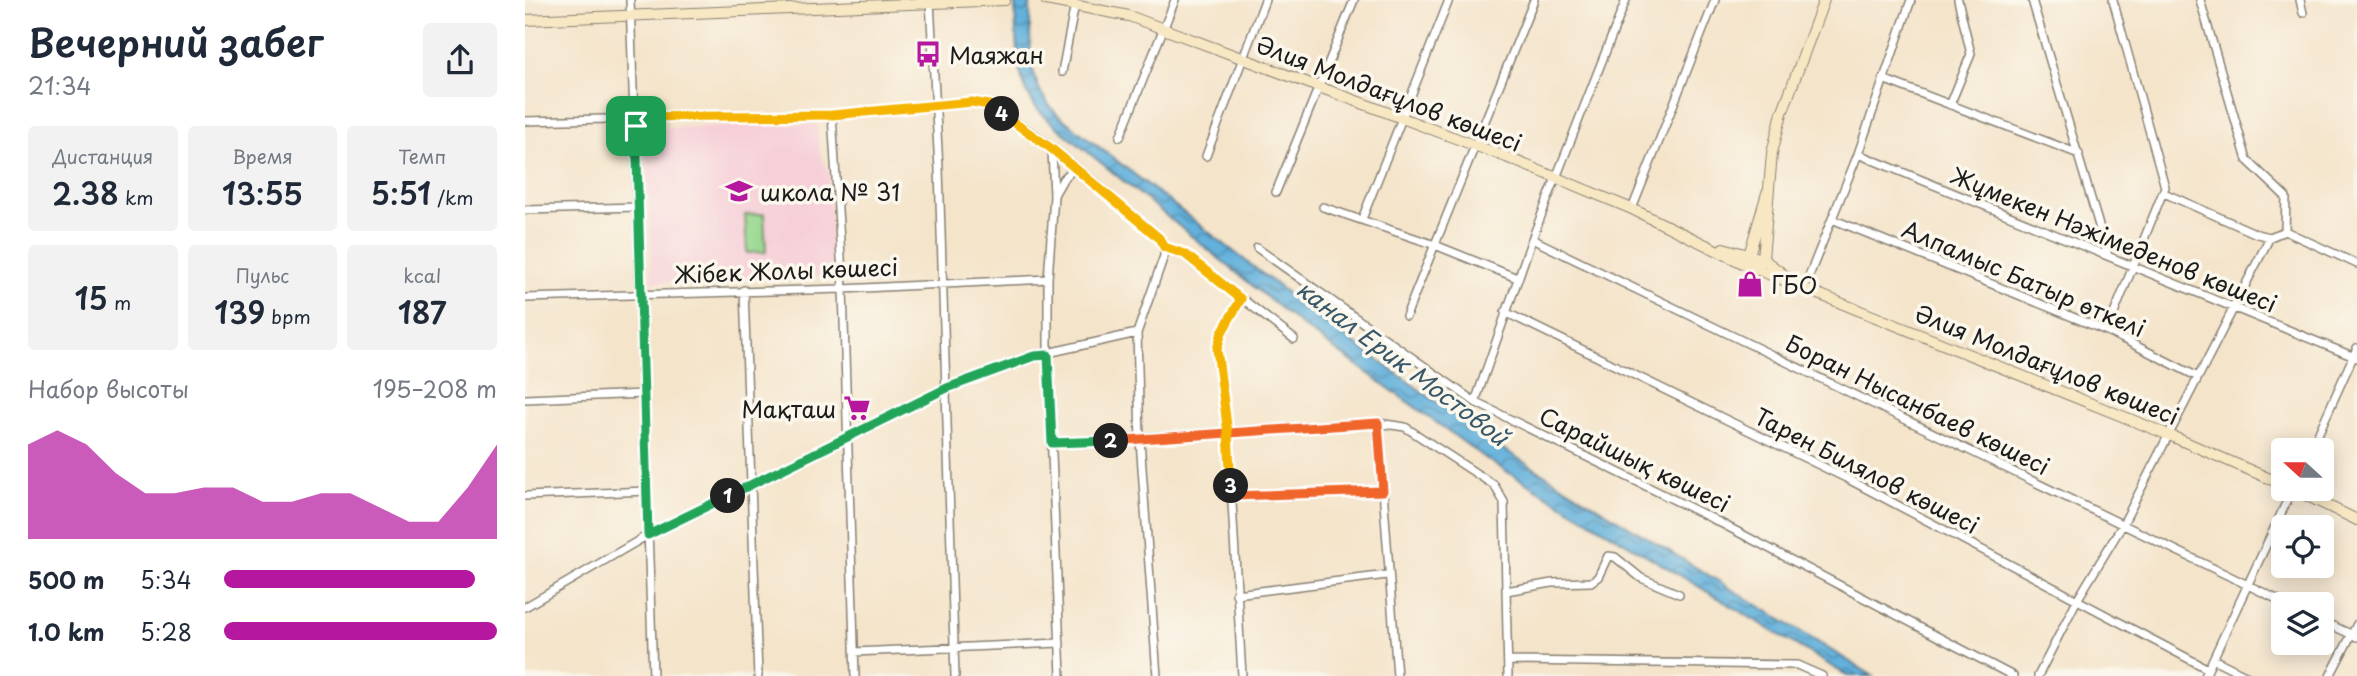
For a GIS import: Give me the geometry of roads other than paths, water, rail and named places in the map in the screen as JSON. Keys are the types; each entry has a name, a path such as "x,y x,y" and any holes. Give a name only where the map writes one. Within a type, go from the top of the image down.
{"main road":[{"path":"525,20 1005,0"},
{"name":"Әлия Молдағұлов көшесі","path":"1046,0 1129,16 1477,146 1632,209 1751,267 1805,286 2271,479"},
{"path":"1761,232 1749,255 1751,267 1759,265 1763,259 1761,232 1782,113 1824,0"},
{"path":"1710,245 1744,245 1761,232"},
{"path":"1761,232 1778,268"},
{"name":"Әлия Молдағұлов көшесі","path":"1710,245 1763,259 1794,282"},
{"path":"2318,501 2357,520"}],"street":[{"path":"630,0 633,15 653,676"},
{"path":"1120,137 1175,0"},
{"path":"1206,156 1265,0"},
{"path":"1276,192 1354,0"},
{"path":"1362,219 1449,0"},
{"path":"1406,316 1534,0"},
{"path":"1475,402 1517,278 1626,0"},
{"path":"1632,209 1715,0"},
{"path":"1805,286 1858,154 1911,0"},
{"path":"1950,105 1971,54 1958,0"},
{"path":"2032,0 2108,256"},
{"path":"2108,331 2164,192 2113,0"},
{"path":"2200,0 2247,160 2285,197 2285,231"},
{"path":"2299,0 2303,13"},
{"path":"931,3 947,388 955,676"},
{"path":"1062,72 1075,4"},
{"path":"1883,79 2079,155"},
{"path":"635,117 832,115 972,102 989,105 1052,149 1159,238 1164,247 1164,256 1137,333 1140,440 1157,676"},
{"path":"832,115 843,289 855,676"},
{"path":"525,121 604,119 636,126"},
{"path":"1052,149 1054,195 1048,279 1048,355 1061,676"},
{"name":"Жұмекен Нәжімеденов көшесі","path":"1858,154 2355,357"},
{"path":"1054,195 1063,179 1075,168"},
{"path":"2164,192 2270,237"},
{"path":"525,210 639,207"},
{"path":"1323,207 1435,245 1517,278"},
{"name":"Алпамыс Батыр өткелі","path":"1832,219 2108,331 2198,377"},
{"path":"2038,676 2076,602 2123,524 2270,237 2285,231 2357,264"},
{"name":"Боран Нысанбаев көшесі","path":"1532,239 2271,596"},
{"path":"1164,247 1185,254 1294,339"},
{"name":"Сарайшық көшесі","path":"1257,247 1475,402 1713,519 2013,676"},
{"name":"Жібек Жолы көшесі","path":"525,298 843,289 943,282 1048,279"},
{"path":"744,290 758,676"},
{"path":"1241,299 1222,332 1217,349 1228,433 1242,676"},
{"name":"Тарен Билялов көшесі","path":"1505,312 1846,478 2206,673"},
{"path":"525,607 648,535 947,388 1034,356 1137,333"},
{"path":"2317,438 2357,348"},
{"path":"525,399 644,394"},
{"path":"1052,443 1140,440 1378,423 1413,432 1494,485 1504,502 1508,676"},
{"path":"1378,423 1396,676"},
{"path":"525,496 647,491"},
{"path":"1231,496 1383,491"},
{"path":"2206,673 2215,660 2286,501"},
{"path":"1506,591 1552,583 1591,582 1598,577 1608,556 1615,557 1641,578 1679,594"},
{"path":"1236,594 1387,575"},
{"path":"2330,676 2354,636 2357,624"},
{"path":"2334,627 2354,636"},
{"path":"854,652 1060,643"},
{"path":"2215,660 2247,676"},
{"path":"1508,661 1788,665 1805,666 1822,676"}],"water":[{"name":"канал Ерик Мостовой","path":"1015,0 1030,0 1030,47 1034,75 1039,89 1058,115 1314,314 1498,446 1873,676 1848,676 1491,462 1301,325 1041,114 1025,88 1021,74 1016,46"}],"place":[{"name":"Маяжан","path":"928,54"},
{"name":"школа № 31","path":"739,191"},
{"name":"ГБО","path":"1750,284"},
{"name":"Мақташ","path":"857,408"}]}
